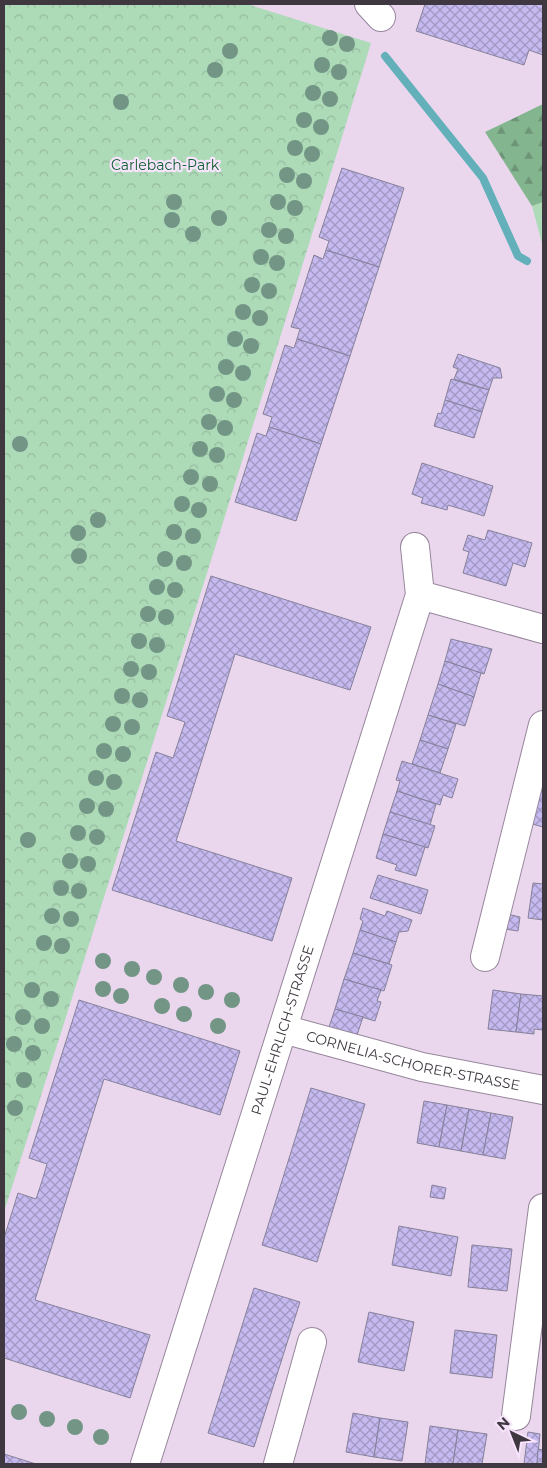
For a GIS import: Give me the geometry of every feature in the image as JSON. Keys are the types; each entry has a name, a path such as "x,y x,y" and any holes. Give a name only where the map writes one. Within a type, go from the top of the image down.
{"street":[{"path":"415,547 420,595 543,629"},
{"name":"PAUL-EHRLICH-STRASSE","path":"145,1464 420,595"},
{"path":"485,957 543,725"},
{"name":"CORNELIA-SCHORER-STRASSE","path":"283,1029 422,1067 543,1090"},
{"path":"516,1416 543,1208"},
{"path":"278,1464 312,1342"}],"green space":[{"name":"Carlebach-Park","path":"4,4 247,4 371,43 220,532 4,1212"},
{"path":"543,104 543,202 532,206 485,132"},
{"path":"543,202 543,247 532,206"}],"building":[{"path":"425,4 543,4 543,55 529,50 524,65 416,31"},
{"path":"342,168 404,188 379,267 326,250 329,241 319,237"},
{"path":"326,250 379,267 350,356 297,339 300,329 291,327 314,255 323,259"},
{"path":"297,339 350,356 321,444 269,427 272,417 263,414 285,345 294,348"},
{"path":"458,354 500,368 502,378 493,378 489,390 454,379 458,369 453,367"},
{"path":"451,379 489,390 482,412 445,400"},
{"path":"445,400 482,412 474,438 434,426 438,413 441,414"},
{"path":"269,427 321,444 296,521 235,502 257,433 266,436"},
{"path":"422,463 493,486 484,516 448,505 447,510 421,503 423,498 412,494"},
{"path":"488,530 532,543 525,567 513,563 506,586 463,573 469,552 463,550 468,535 485,540"},
{"path":"211,576 371,627 350,690 235,654 176,841 292,878 272,941 112,890 156,752 173,758 185,722 167,716"},
{"path":"451,639 492,649 484,674 445,661"},
{"path":"445,661 481,673 474,697 438,684"},
{"path":"438,684 474,697 465,726 428,715"},
{"path":"428,715 456,724 448,749 420,740"},
{"path":"420,740 448,749 440,773 412,764"},
{"path":"402,761 458,779 452,798 443,795 440,805 397,791 400,781 396,780"},
{"path":"539,789 543,790 543,827 529,823"},
{"path":"397,791 436,804 430,825 390,812"},
{"path":"390,812 435,826 428,848 383,834"},
{"path":"383,834 425,847 416,876 395,870 397,865 376,858"},
{"path":"378,875 428,890 421,914 370,898"},
{"path":"533,883 543,884 543,920 528,918"},
{"path":"363,908 385,916 387,911 412,920 408,931 399,932 396,942 360,930 363,921 360,919"},
{"path":"507,914 520,917 518,931 505,929"},
{"path":"360,930 396,942 389,964 353,953"},
{"path":"353,953 392,965 384,991 344,979"},
{"path":"344,979 381,990 377,1001 381,1002 375,1021 335,1009"},
{"path":"493,990 521,994 516,1032 488,1029"},
{"path":"521,994 543,996 543,1030 534,1029 534,1034 516,1032"},
{"path":"79,1000 240,1051 220,1115 104,1079 35,1300 150,1335 130,1398 4,1358 4,1238 18,1193 36,1199 42,1181 47,1164 29,1158"},
{"path":"335,1009 363,1017 357,1035 329,1027"},
{"path":"311,1088 365,1104 317,1262 262,1245"},
{"path":"424,1101 447,1105 439,1147 417,1143"},
{"path":"447,1105 469,1109 461,1151 439,1147"},
{"path":"469,1109 491,1113 483,1155 461,1151"},
{"path":"491,1113 513,1117 505,1159 483,1155"},
{"path":"432,1185 446,1188 444,1199 430,1197"},
{"path":"399,1226 458,1237 451,1276 392,1265"},
{"path":"472,1245 512,1249 507,1291 468,1287"},
{"path":"254,1288 300,1302 254,1447 208,1433"},
{"path":"369,1312 414,1322 404,1371 358,1362"},
{"path":"455,1330 497,1335 492,1378 450,1373"},
{"path":"353,1413 380,1418 374,1457 346,1452"},
{"path":"380,1418 408,1422 402,1461 374,1457"},
{"path":"430,1426 458,1430 453,1464 425,1464"},
{"path":"458,1430 487,1434 482,1464 453,1464"},
{"path":"528,1432 540,1434 537,1464 524,1464"},
{"path":"538,1449 543,1450 543,1464 537,1464"},
{"path":"4,1454 36,1464 4,1464"}],"waterway":[{"path":"385,56 483,178 518,256 527,261"}]}
